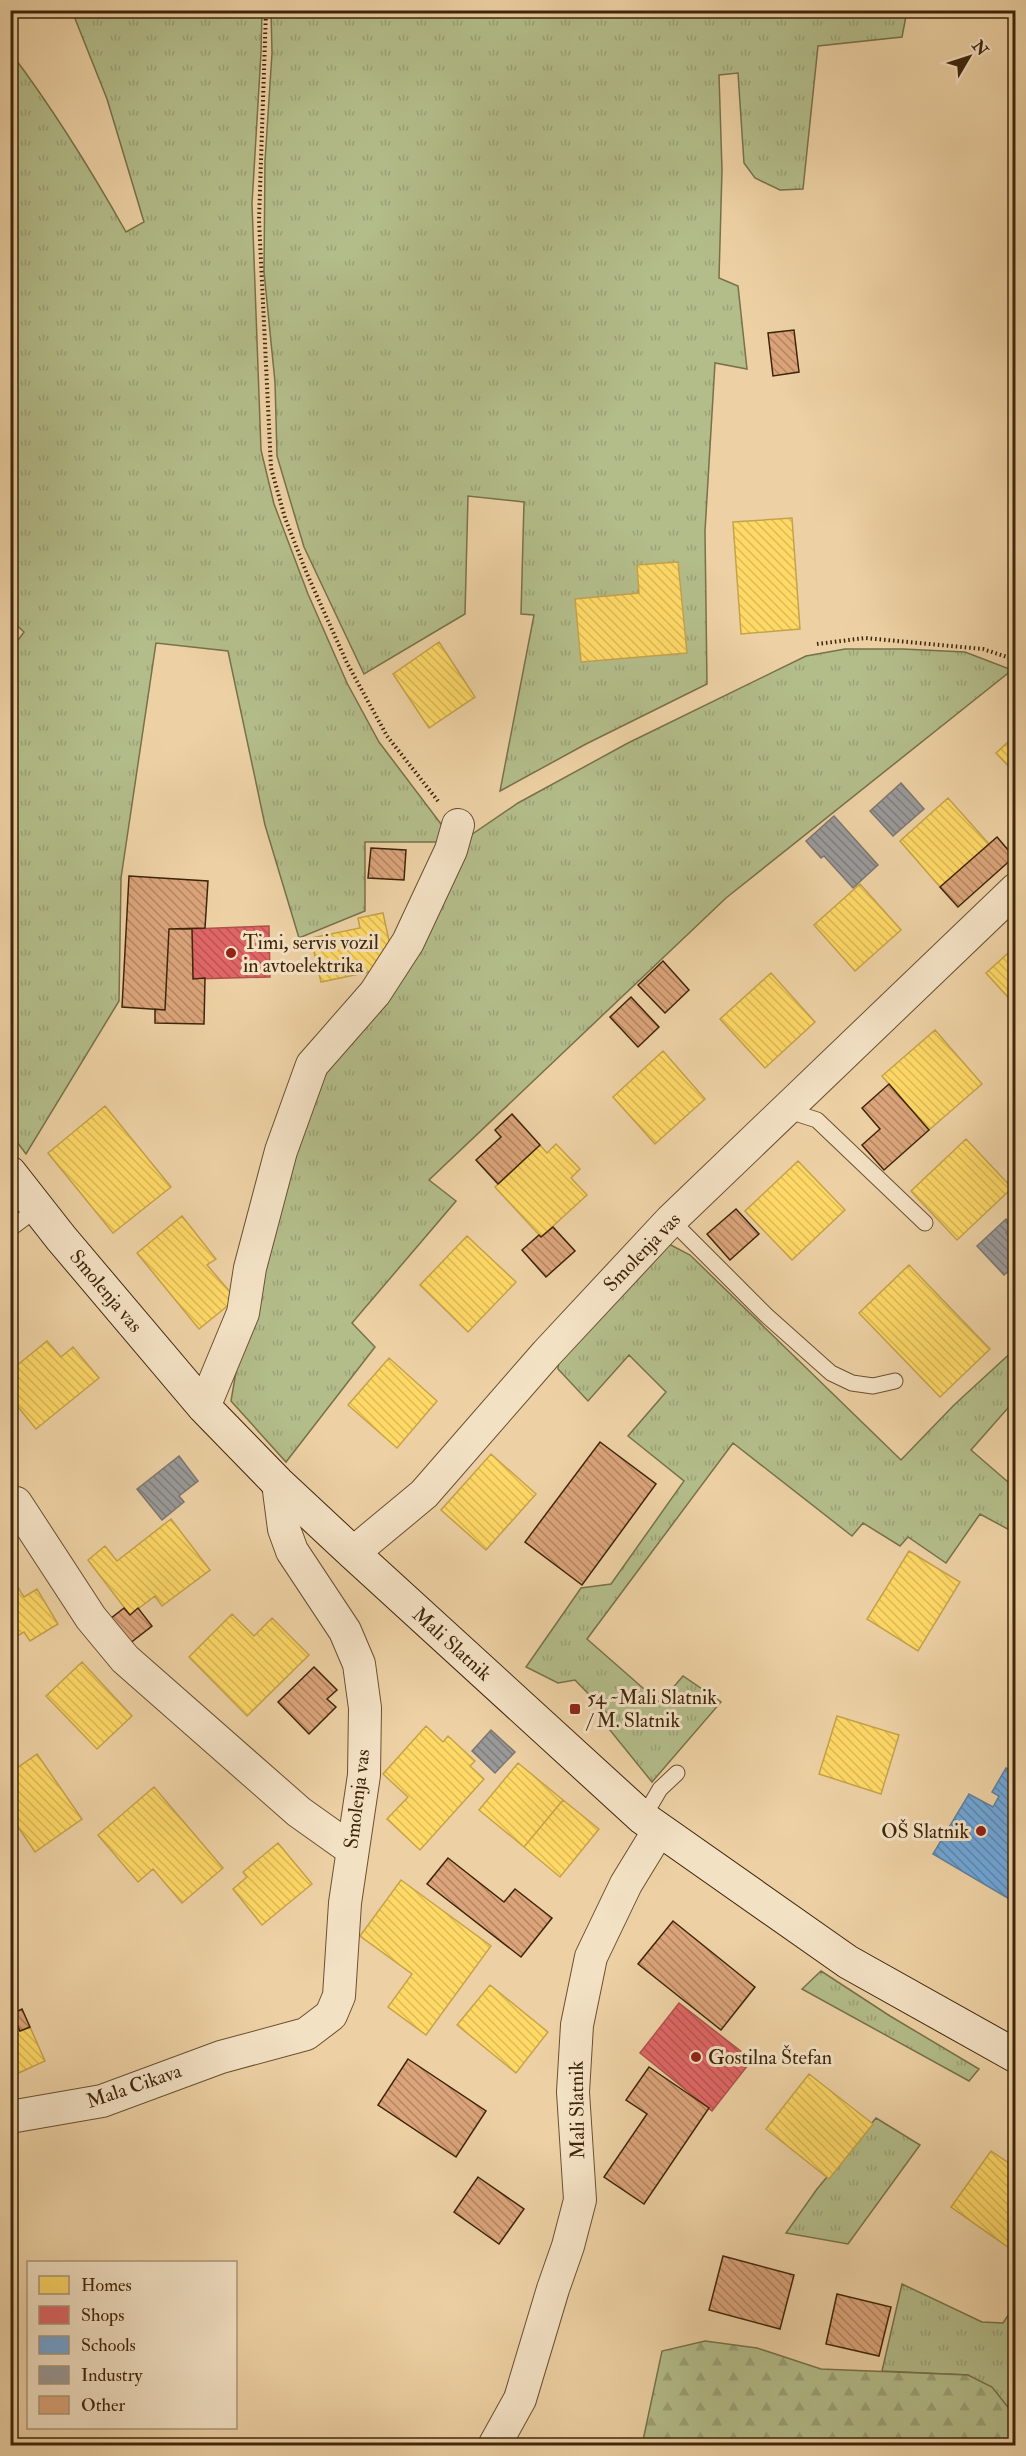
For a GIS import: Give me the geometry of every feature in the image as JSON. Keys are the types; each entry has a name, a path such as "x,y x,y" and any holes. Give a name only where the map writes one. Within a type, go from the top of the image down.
{"main road":[{"name":"Smolenja vas","path":"10,1173 204,1407 278,1483 353,1553"},
{"name":"Mali Slatnik","path":"353,1553 651,1824 849,1962 1016,2056"}],"street":[{"path":"204,1407 243,1313 250,1268 281,1151 312,1065 375,993 408,942 451,850 458,825"},
{"name":"Smolenja vas","path":"353,1553 424,1494 547,1353 671,1220 1016,889"},
{"name":"Smolenja vas","path":"221,2057 306,2034 331,2015 339,1996 351,1849 364,1775 365,1708 359,1665 345,1631 292,1551 284,1529 278,1483"},
{"path":"16,1503 91,1618 125,1659 299,1812 351,1849"},
{"name":"Mali Slatnik","path":"494,2445 520,2399 580,2200 573,2092 577,2025 591,1957 626,1884 651,1824"},
{"name":"Mala Cikava","path":"10,2117 102,2101 221,2057"}],"lane":[{"path":"786,1110 817,1120 925,1223"},
{"path":"10,1228 38,1208"},
{"path":"671,1220 766,1315 831,1373 852,1383 873,1386 895,1381"},
{"path":"651,1824 660,1789 677,1773"}],"path":[{"path":"266,10 258,220 271,468 285,518 347,663 387,736 458,825"},
{"path":"817,644 865,638 983,649 1016,660"}],"green space":[{"path":"72,11 262,11 252,204 261,450 274,504 308,594 347,683 379,742 444,828 442,842 365,842 365,911 299,938 265,825 228,651 156,643 121,878 119,1001 26,1154 11,1134 10,651 24,632 10,619 11,53 72,141 126,232 144,222 107,99"},
{"path":"271,11 907,11 902,37 818,46 803,189 780,190 755,178 744,163 738,73 719,75 722,170 719,278 738,286 747,369 715,363 705,531 707,684 586,744 500,791 534,615 521,614 524,502 468,496 465,614 364,674 304,547 277,456 275,382 264,272 265,161 272,53"},
{"path":"845,649 965,652 1012,670 726,898 429,1180 456,1201 352,1323 375,1347 286,1462 231,1401 238,1360 302,1132 325,1073 471,835 518,803 628,743 806,656"},
{"path":"665,1242 690,1255 901,1460 954,1405 1015,1349 1015,1400 971,1450 1015,1488 1015,1533 980,1514 946,1563 908,1537 900,1546 863,1523 852,1536 733,1443 587,1639 660,1703 683,1676 721,1702 652,1782 605,1724 610,1716 575,1680 558,1683 526,1667 581,1588 611,1584 684,1481 628,1436 666,1392 629,1355 588,1401 558,1369 559,1355"},
{"path":"821,1971 890,2016 979,2069 969,2081 802,1989"},
{"path":"876,2118 920,2145 848,2244 786,2233 817,2189"},
{"path":"902,2284 982,2322 1003,2323 1015,2305 1015,2421 1007,2406 968,2375 882,2371"},
{"path":"705,2341 757,2348 821,2369 968,2375 992,2387 1007,2406 1015,2421 1015,2445 642,2445 662,2351"}],"building: Homes":[{"path":"792,518 800,629 741,634 733,522"},
{"path":"678,562 687,653 581,662 575,599 639,593 637,565"},
{"path":"439,642 475,697 429,728 393,674"},
{"path":"1016,735 1016,774 996,753"},
{"path":"948,798 989,844 940,887 900,841"},
{"path":"860,884 901,930 855,971 814,925"},
{"path":"383,913 393,959 378,970 321,982 311,938 360,928 358,918"},
{"path":"1016,946 1016,1006 986,973"},
{"path":"771,973 815,1022 765,1068 720,1019"},
{"path":"935,1030 982,1084 929,1130 882,1076"},
{"path":"663,1051 705,1099 655,1144 613,1097"},
{"path":"105,1106 171,1187 113,1233 48,1153"},
{"path":"966,1139 1012,1188 957,1240 911,1191"},
{"path":"556,1144 580,1169 571,1178 587,1195 541,1237 495,1187 540,1145 547,1153"},
{"path":"798,1161 845,1210 792,1260 745,1211"},
{"path":"182,1216 216,1259 207,1265 236,1299 199,1329 137,1253"},
{"path":"1016,1224 1016,1244 1006,1233"},
{"path":"467,1236 516,1282 468,1332 420,1285"},
{"path":"909,1265 990,1349 940,1397 859,1313"},
{"path":"47,1341 61,1357 73,1347 99,1378 36,1429 10,1397 10,1371"},
{"path":"389,1358 437,1401 397,1448 348,1405"},
{"path":"491,1454 536,1494 486,1550 441,1510"},
{"path":"171,1519 210,1570 162,1606 155,1596 130,1615 88,1560 105,1546 117,1561"},
{"path":"909,1551 960,1582 918,1651 867,1619"},
{"path":"10,1575 24,1597 37,1589 58,1624 30,1641 24,1632 10,1640"},
{"path":"232,1614 254,1636 272,1618 309,1655 247,1716 189,1657"},
{"path":"82,1662 132,1716 97,1749 46,1696"},
{"path":"837,1716 899,1735 881,1794 819,1774"},
{"path":"426,1726 443,1742 448,1736 475,1761 470,1766 484,1779 420,1850 387,1819 408,1797 383,1774"},
{"path":"37,1754 82,1819 35,1852 10,1815 10,1773"},
{"path":"518,1763 563,1800 524,1847 479,1810"},
{"path":"154,1787 223,1868 182,1903 153,1869 138,1882 98,1835"},
{"path":"563,1800 599,1829 560,1877 524,1847"},
{"path":"278,1843 312,1884 262,1925 233,1889 247,1877 243,1872"},
{"path":"401,1880 491,1946 426,2035 388,2007 412,1974 360,1936"},
{"path":"490,1985 548,2032 516,2073 457,2025"},
{"path":"10,2010 20,2031 30,2027 45,2061 10,2077"},
{"path":"809,2074 873,2124 829,2179 766,2129"},
{"path":"991,2151 1016,2168 1016,2245 1012,2250 951,2207"}],"building: Shops":[{"name":"Timi, servis vozil in avtoelektrika","path":"269,926 270,977 193,979 192,929"},
{"name":"Gostilna Štefan","path":"679,2003 752,2060 712,2111 640,2053"}],"building: Schools":[{"name":"OŠ Slatnik","path":"1006,1768 1016,1774 1016,1903 933,1854 969,1794 993,1807 999,1796 992,1792"}],"building: Industry":[{"path":"1016,430 1016,463 1011,431"},
{"path":"901,783 924,809 893,836 870,811"},
{"path":"834,816 878,865 853,888 824,856 821,858 806,841"},
{"path":"1006,1219 1012,1226 1006,1233 1016,1244 1016,1265 1004,1275 977,1246"},
{"path":"179,1456 198,1481 179,1496 184,1502 162,1520 137,1489"},
{"path":"491,1730 515,1752 495,1773 472,1751"}],"building: Other":[{"path":"794,330 799,372 773,376 768,333"},
{"path":"997,837 1014,857 958,907 940,887"},
{"path":"371,848 406,850 404,880 368,878"},
{"path":"129,876 208,881 205,928 169,929 165,1010 122,1007"},
{"path":"169,929 192,929 193,979 205,978 204,1024 155,1023 155,1009 165,1010"},
{"path":"663,961 689,990 665,1013 638,985"},
{"path":"631,997 659,1027 638,1047 610,1017"},
{"path":"889,1084 929,1130 884,1170 862,1145 880,1129 862,1108"},
{"path":"512,1114 540,1145 498,1184 476,1160 501,1137 495,1130"},
{"path":"736,1209 759,1234 730,1260 707,1234"},
{"path":"553,1227 575,1251 546,1277 522,1250 539,1235 541,1237"},
{"path":"600,1442 656,1484 582,1585 525,1542"},
{"path":"124,1608 130,1615 138,1608 152,1626 129,1644 110,1619"},
{"path":"314,1667 337,1690 327,1699 336,1707 309,1734 278,1702"},
{"path":"448,1858 504,1902 515,1889 552,1918 521,1957 427,1884"},
{"path":"673,1921 755,1987 721,2030 638,1964"},
{"path":"22,2009 30,2027 20,2031 12,2014"},
{"path":"408,2059 486,2111 456,2157 378,2105"},
{"path":"649,2067 709,2108 644,2204 604,2177 647,2114 626,2100"},
{"path":"478,2177 524,2209 499,2244 454,2212"},
{"path":"723,2256 794,2275 780,2329 709,2310"},
{"path":"837,2294 891,2307 879,2356 826,2344"}],"place":[{"name":"Timi, servis vozil in avtoelektrika","path":"231,953"},
{"name":"54 ~Mali Slatnik / M. Slatnik","path":"575,1709"},
{"name":"OŠ Slatnik","path":"981,1831"},
{"name":"Gostilna Štefan","path":"696,2057"}]}
